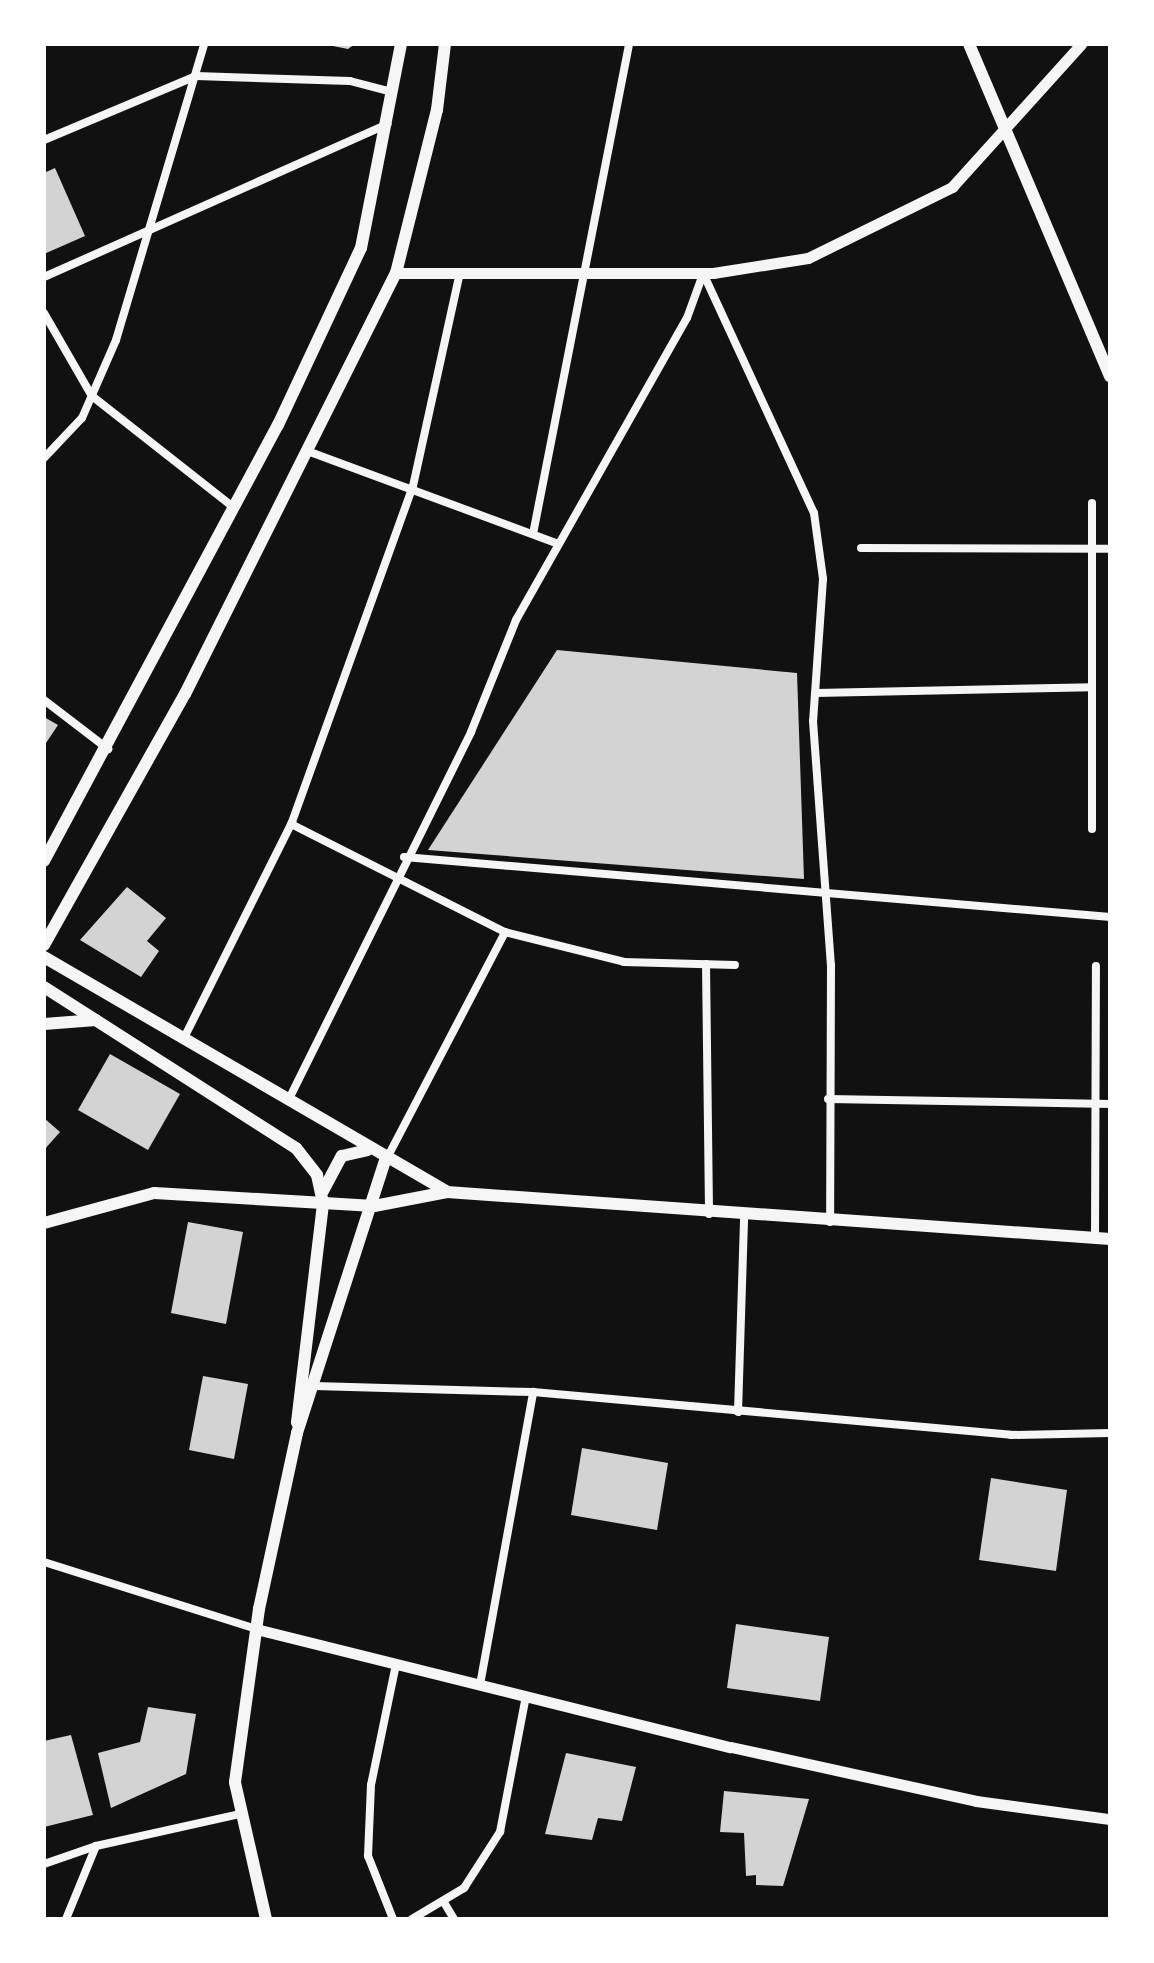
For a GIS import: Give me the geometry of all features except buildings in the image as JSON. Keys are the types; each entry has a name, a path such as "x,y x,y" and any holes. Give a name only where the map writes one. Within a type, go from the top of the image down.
{"main road":[{"path":"44,861 109,750 361,248 389,124 401,44"},
{"path":"44,945 310,452 396,273 437,110 445,44"},
{"path":"969,44 1110,376"},
{"path":"44,957 385,1161 447,1192"},
{"path":"44,987 296,1148 323,1198"},
{"path":"44,1024 98,1020"},
{"path":"266,1919 235,1782 256,1629 297,1433 323,1198 342,1156 367,1150"},
{"path":"297,1433 374,1206 385,1161"},
{"path":"44,1223 154,1193 323,1198 374,1206 447,1192 744,1217 1110,1239"}],"street":[{"path":"44,458 82,418 92,396 204,44"},
{"path":"533,534 588,273 629,44"},
{"path":"396,273 703,273 808,258 901,217 952,187 1008,131 1081,44"},
{"path":"44,140 196,76 350,81 392,92"},
{"path":"44,277 145,237 389,124"},
{"path":"183,1041 291,824 411,491 460,273"},
{"path":"287,1102 395,874 559,544 687,318 703,273"},
{"path":"703,273 814,513 823,579 816,693 826,891 830,1223"},
{"path":"44,313 92,396 233,507"},
{"path":"310,452 559,544"},
{"path":"1092,503 1092,829"},
{"path":"861,548 1110,549"},
{"path":"816,693 1092,687"},
{"path":"44,700 109,750"},
{"path":"291,824 505,932 624,962 735,965"},
{"path":"404,857 1110,917"},
{"path":"385,1161 505,932"},
{"path":"706,964 709,1214"},
{"path":"1095,1238 1096,966"},
{"path":"828,1099 1110,1104"},
{"path":"738,1412 744,1217"},
{"path":"314,1386 533,1392 1011,1435 1110,1433"},
{"path":"480,1685 533,1392"},
{"path":"44,1562 256,1629 480,1685 960,1797 1110,1819"},
{"path":"393,1919 368,1856 371,1785 396,1664"},
{"path":"412,1919 445,1904 479,1871 500,1832 526,1696"},
{"path":"44,1864 96,1846 240,1814"},
{"path":"66,1919 96,1846"},
{"path":"445,1904 454,1919"}]}
